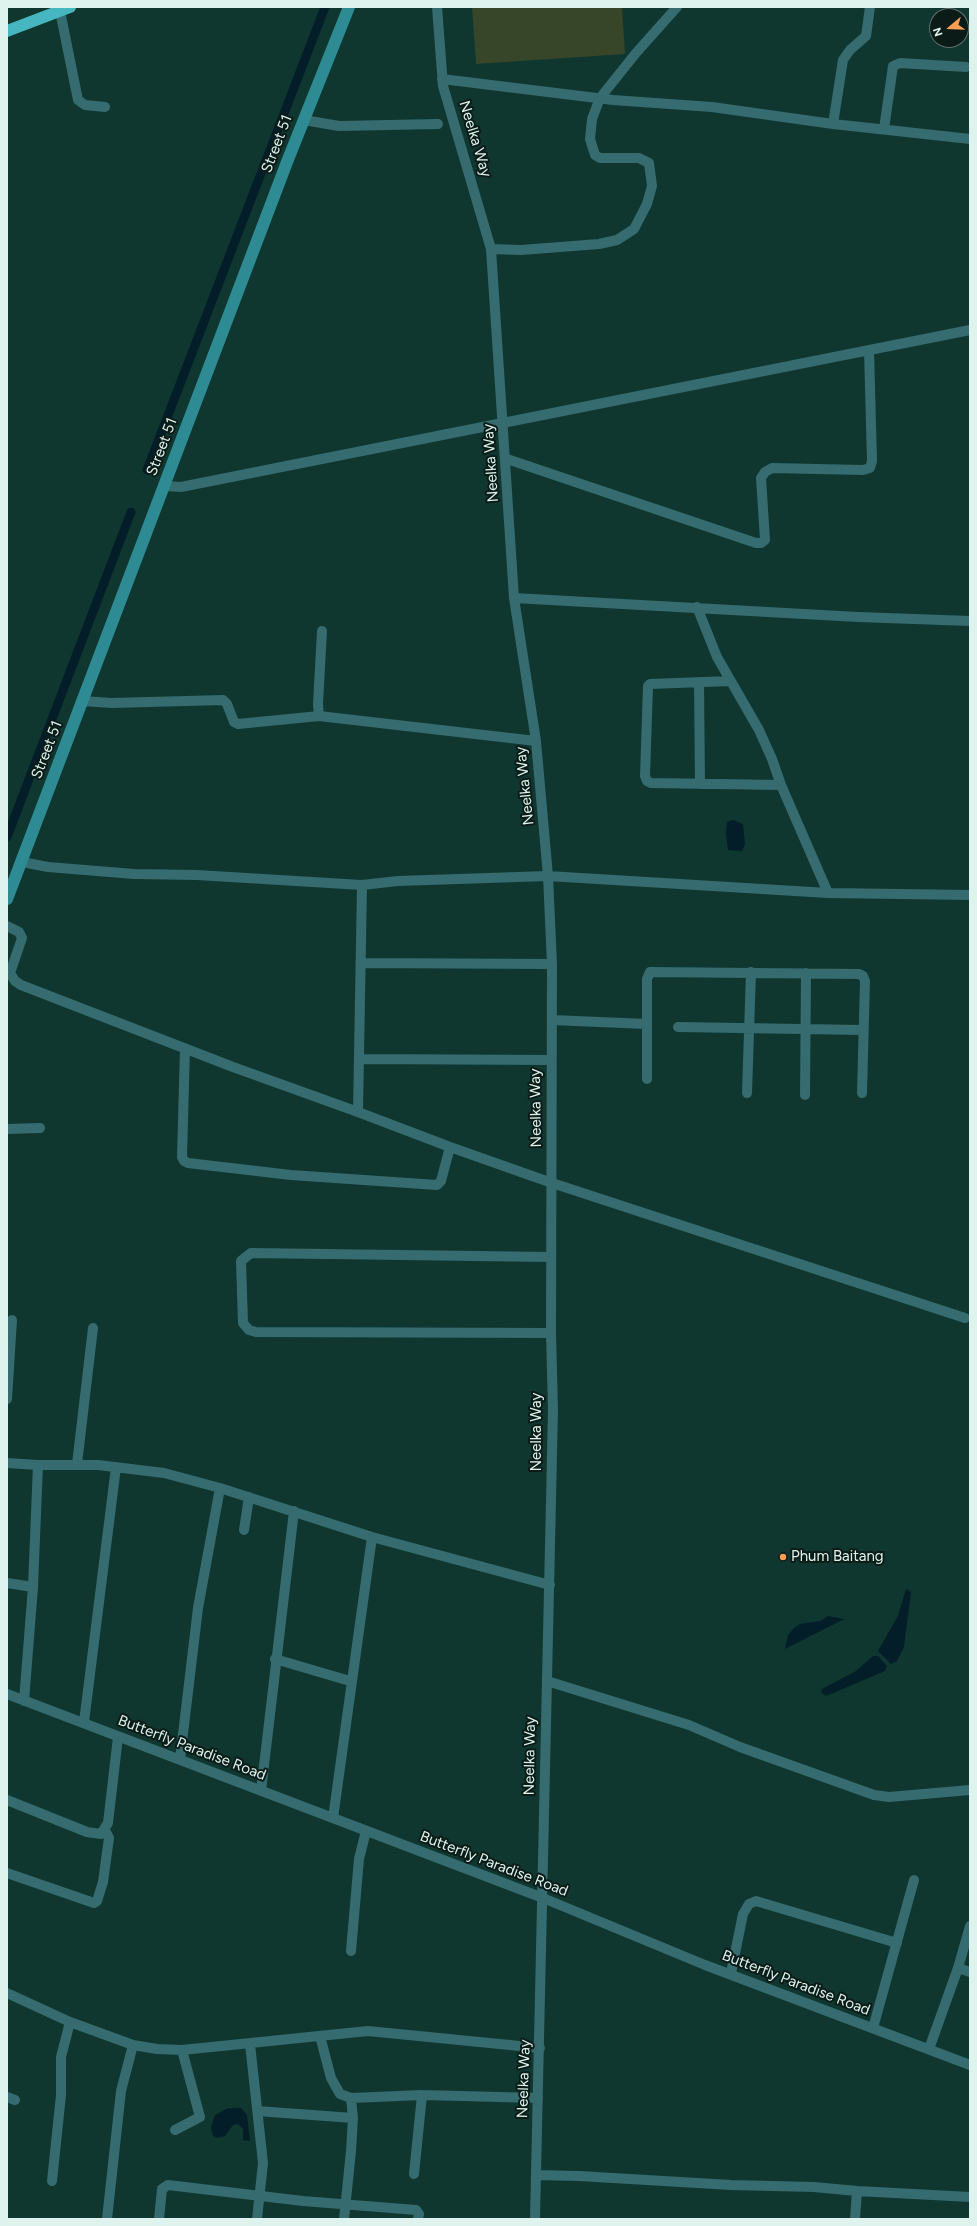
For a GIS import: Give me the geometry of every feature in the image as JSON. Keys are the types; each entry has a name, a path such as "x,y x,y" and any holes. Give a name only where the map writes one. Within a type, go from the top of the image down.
{"highway":[{"path":"7,31 65,9"}],"main road":[{"name":"Street 51","path":"7,899 304,120 349,7"}],"street":[{"name":"Neelka Way","path":"437,7 442,79 491,249 507,459 514,598 536,740 548,876 552,964 551,1333 553,1410 535,2219"},
{"path":"491,249 521,250 599,244 617,240 634,229 648,204 652,186 649,163 639,158 600,158 595,155 590,139 592,119 600,98 636,53 677,7"},
{"path":"833,124 843,60 850,50 866,36 870,7"},
{"path":"65,9 78,100 85,105 105,106"},
{"path":"884,129 893,66 900,63 966,67"},
{"path":"442,79 600,98 712,107 833,124 970,139"},
{"path":"304,120 340,126 438,124"},
{"path":"165,486 181,487 970,330"},
{"path":"507,459 761,543 765,540 761,478 765,472 772,468 864,470 870,468 872,461 869,350"},
{"path":"514,598 858,617 970,621"},
{"path":"697,607 717,657 759,730 772,758 781,786 828,893"},
{"path":"319,716 318,704 322,631"},
{"path":"730,681 650,684 648,686 645,776 647,781 651,783 781,786"},
{"path":"699,682 700,784"},
{"path":"82,701 112,703 223,700 227,704 234,722 242,724 319,716 536,740"},
{"path":"22,862 48,867 127,873 197,875 362,885 398,881 548,876 828,893 970,895"},
{"path":"358,1112 362,885"},
{"path":"7,926 19,932 22,938 10,973 15,981 233,1067 450,1147 552,1183 965,1318"},
{"path":"361,963 552,964"},
{"path":"647,1079 647,979 650,972 806,973 863,976 862,1093"},
{"path":"746,1093 751,972"},
{"path":"805,1095 806,973"},
{"path":"552,1020 646,1024"},
{"path":"678,1027 863,1030"},
{"path":"185,1048 182,1157 184,1161 188,1163 291,1175 437,1185 441,1181 450,1147"},
{"path":"360,1059 551,1060"},
{"path":"7,1129 40,1128"},
{"path":"551,1257 251,1253 241,1261 243,1323 249,1330 256,1332 551,1333"},
{"path":"7,1399 12,1320"},
{"path":"77,1464 93,1328"},
{"path":"7,1463 38,1465 77,1464 164,1473 220,1488 372,1537 550,1585"},
{"path":"24,1701 33,1587 38,1465"},
{"path":"84,1722 116,1467"},
{"path":"180,1759 198,1608 220,1488"},
{"path":"244,1530 249,1497"},
{"path":"261,1791 275,1659 294,1511"},
{"path":"333,1818 350,1681 372,1537"},
{"path":"7,1583 33,1587"},
{"path":"275,1659 350,1681"},
{"path":"547,1681 689,1725 740,1747 874,1795 889,1797 970,1790"},
{"name":"Butterfly Paradise Road","path":"7,1694 84,1722 118,1737 180,1759 543,1898 705,1964 970,2065"},
{"path":"7,1800 87,1832 101,1834 108,1824 118,1737"},
{"path":"7,1873 94,1903 97,1901 103,1882 109,1838 105,1830"},
{"path":"351,1951 359,1859 366,1831"},
{"path":"873,2028 914,1880"},
{"path":"731,1973 743,1914 749,1904 756,1901 897,1943"},
{"path":"929,2049 958,1968 970,1926"},
{"path":"958,1968 970,1972"},
{"path":"7,1993 70,2022 133,2045 157,2049 182,2050 368,2031 540,2048"},
{"path":"52,2181 60,2100 61,2057 70,2022"},
{"path":"320,2036 331,2078 340,2094 345,2097 422,2095 538,2098"},
{"path":"250,2044 262,2163 257,2219"},
{"path":"107,2219 121,2090 133,2045"},
{"path":"175,2130 200,2117 182,2050"},
{"path":"414,2174 422,2095"},
{"path":"344,2219 353,2118 351,2098"},
{"path":"257,2111 353,2118"},
{"path":"536,2175 579,2176 731,2185 814,2187 857,2191 970,2197"},
{"path":"158,2219 162,2189 164,2186 416,2210 419,2214 418,2219"},
{"path":"855,2219 857,2191"}],"green space":[{"path":"472,7 622,7 625,54 476,64"}],"water":[{"path":"733,820 743,824 745,844 742,851 728,850 726,834 727,822"},
{"path":"906,1589 911,1592 904,1647 897,1661 891,1664 878,1651 898,1616"},
{"path":"828,1616 844,1619 785,1649 788,1635 794,1628 800,1624 820,1621"},
{"path":"873,1656 878,1656 887,1666 885,1671 826,1696 821,1692 822,1689 856,1671"},
{"path":"228,2108 241,2108 247,2115 250,2141 243,2140 243,2129 238,2124 233,2125 225,2136 217,2138 213,2136 211,2127 215,2115"}],"waterway":[{"path":"147,470 325,7"},
{"path":"7,837 131,512"}],"place":[{"name":"Phum Baitang","path":"783,1557"}]}
